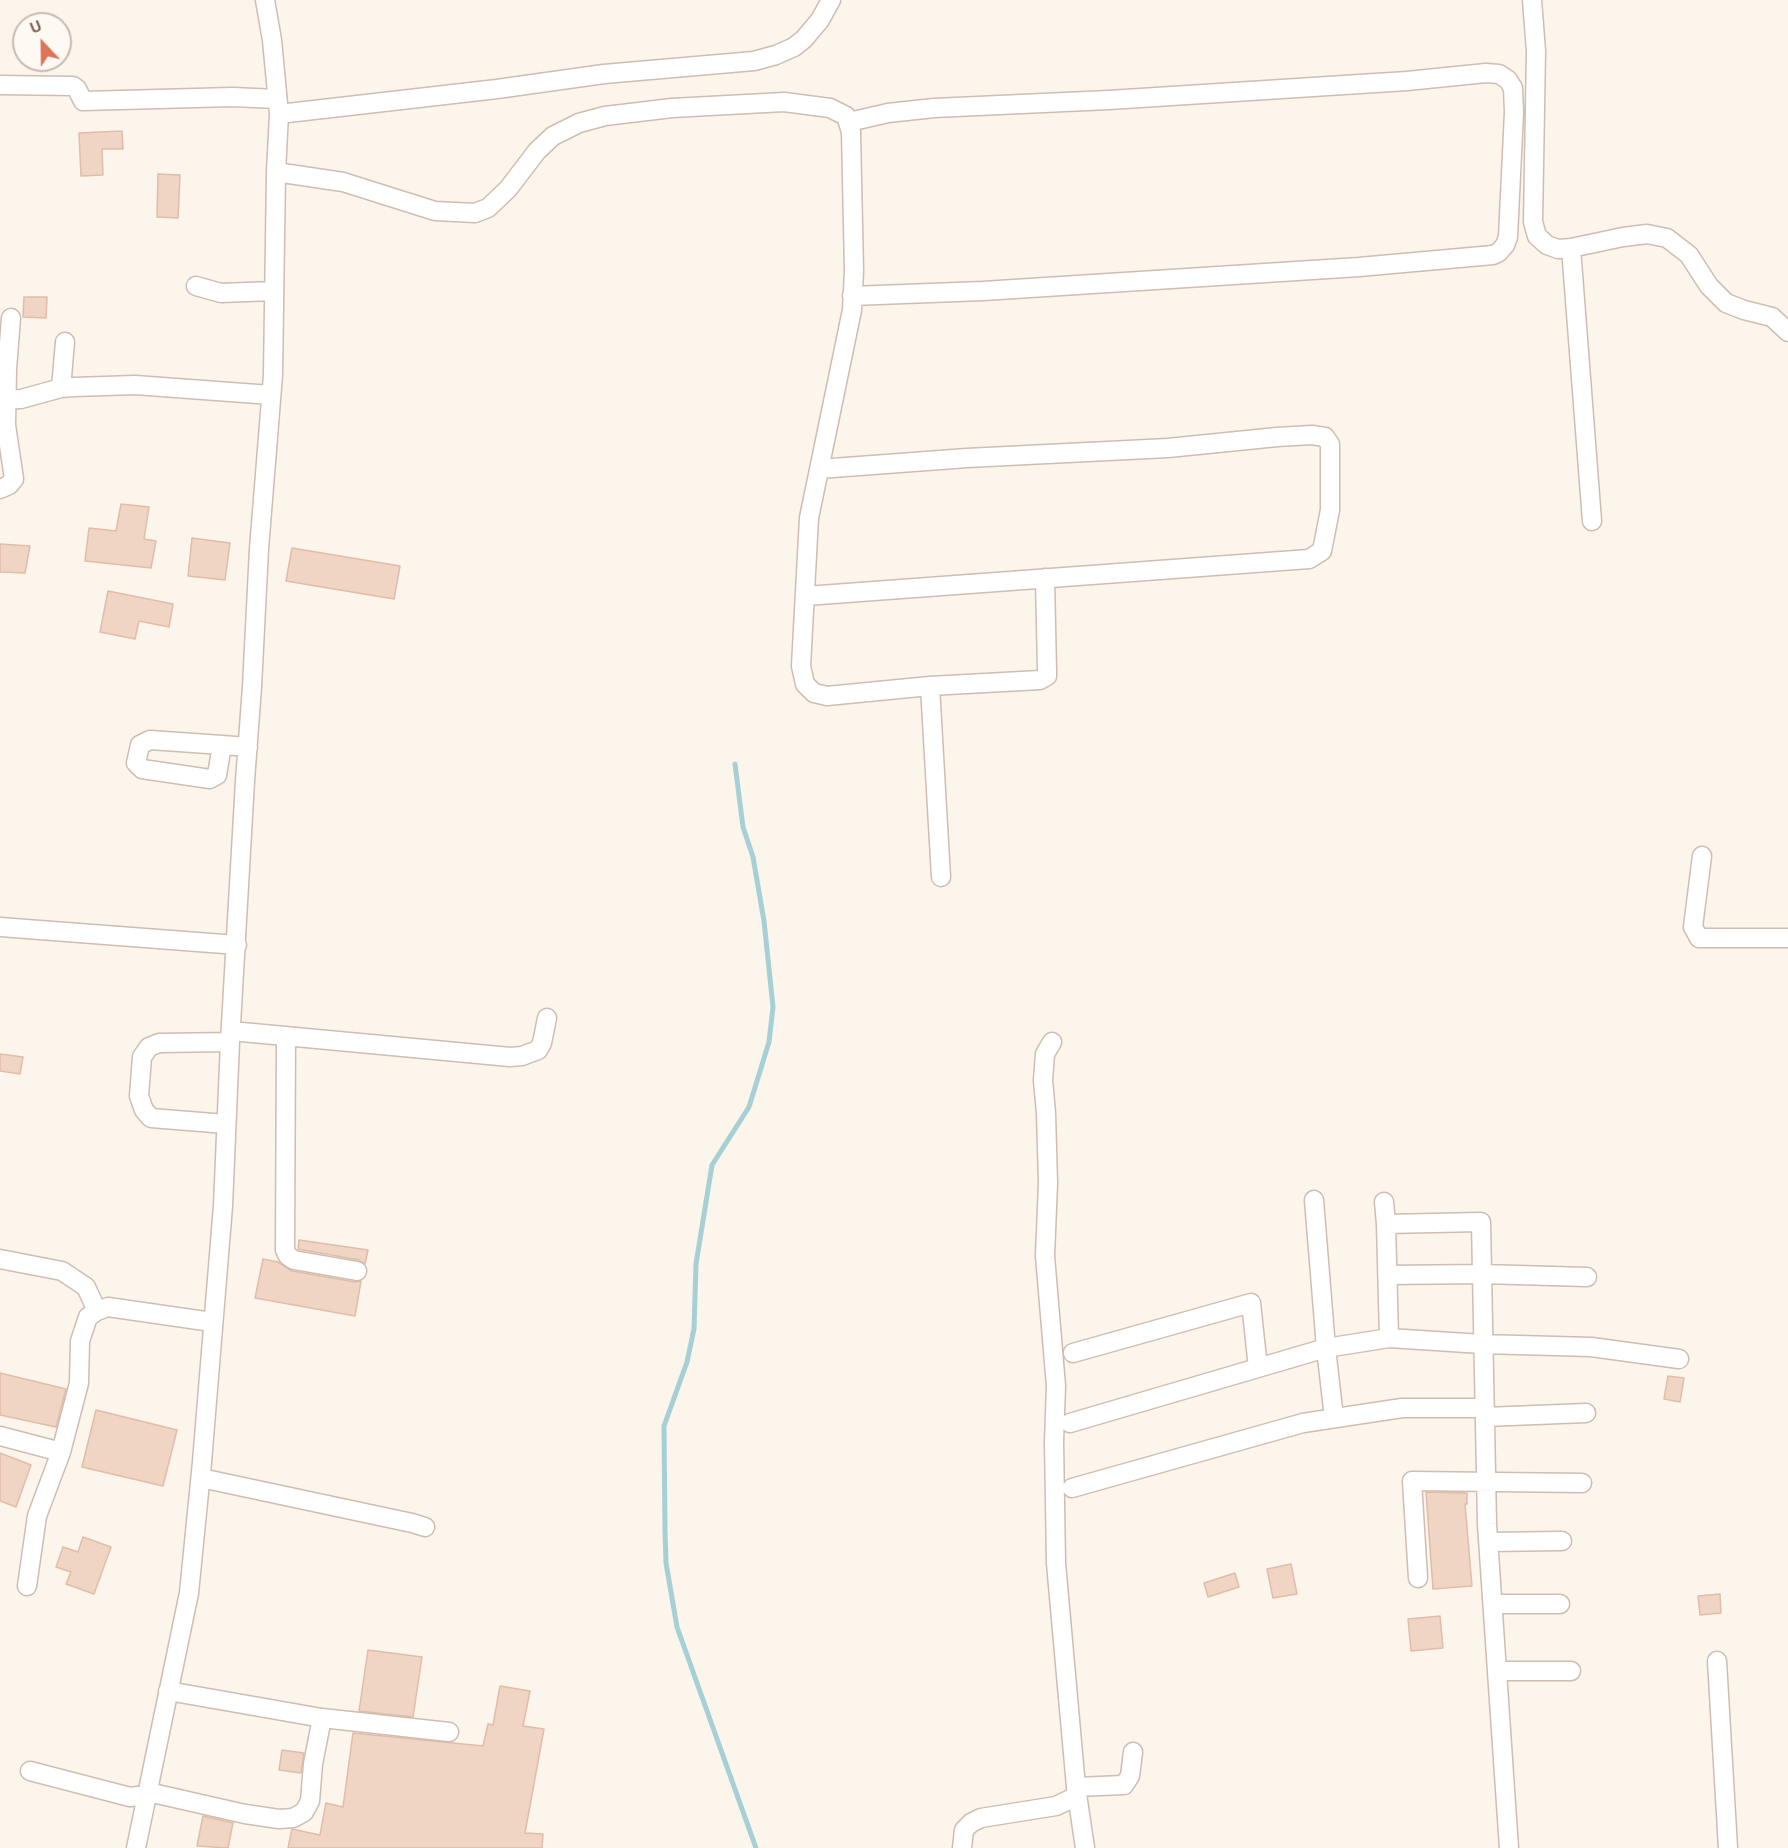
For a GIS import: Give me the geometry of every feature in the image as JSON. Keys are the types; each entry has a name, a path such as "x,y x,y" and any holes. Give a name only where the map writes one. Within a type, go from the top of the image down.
{"street":[{"path":"136,1848 189,1593 201,1478 223,1206 230,1037 259,549 271,395 278,106 272,40 265,0"},
{"path":"0,85 73,86 77,89 82,101 233,97 278,106 497,89 604,74 754,61 794,47 820,20 831,0"},
{"path":"1532,0 1536,51 1533,222 1538,236 1547,245 1558,249 1571,249 1647,234 1667,238 1689,255 1709,286 1726,303 1744,310 1772,316 1788,332"},
{"path":"849,122 888,112 934,108 1108,100 1407,81 1486,73 1499,75 1508,80 1513,88 1514,112 1508,237 1499,252 1493,255 1359,267 983,291 852,296"},
{"path":"276,172 343,182 435,211 475,213 488,208 508,189 537,151 553,136 579,123 605,116 672,108 784,102 830,108 846,116 851,132 854,271 852,310 809,518 801,666 805,684 814,693 827,696 930,686 1040,680 1047,676 1045,578"},
{"path":"1571,249 1592,521"},
{"path":"196,286 221,293 273,291"},
{"path":"0,489 9,485 14,479 3,400 11,318"},
{"path":"61,388 65,342"},
{"path":"3,400 21,399 61,388 135,385 271,395"},
{"path":"806,596 1302,560 1316,556 1322,551 1330,510 1330,444 1324,437 1312,435 1168,448 967,458 819,469"},
{"path":"930,686 941,877"},
{"path":"222,745 248,747"},
{"path":"1702,856 1694,927 1699,938 1788,938"},
{"path":"0,927 237,945"},
{"path":"226,1124 151,1118 144,1110 139,1096 142,1057 149,1047 230,1037 286,1036 510,1057 522,1056 538,1050 542,1043 547,1018"},
{"path":"286,1036 285,1250 294,1260 357,1271"},
{"path":"1052,1042 1046,1054 1043,1080 1048,1183 1045,1256 1056,1386 1054,1442 1056,1563 1077,1791 1085,1848"},
{"path":"1314,1200 1334,1418"},
{"path":"1384,1202 1389,1338"},
{"path":"1386,1224 1481,1222 1488,1542 1509,1848"},
{"path":"0,1259 62,1271 86,1287 97,1311"},
{"path":"1388,1275 1482,1274 1587,1277"},
{"path":"1073,1353 1251,1303 1258,1368"},
{"path":"27,1586 37,1516 61,1452 79,1383 80,1341 88,1317 108,1307 212,1322"},
{"path":"1070,1423 1326,1348 1389,1338 1482,1344 1591,1347 1679,1359"},
{"path":"1072,1488 1303,1423 1402,1408 1586,1413"},
{"path":"0,1436 61,1452"},
{"path":"201,1478 412,1522 425,1527"},
{"path":"1418,1578 1412,1481 1582,1483"},
{"path":"1488,1542 1562,1540"},
{"path":"1493,1604 1560,1604"},
{"path":"1717,1661 1728,1848"},
{"path":"1497,1671 1571,1671"},
{"path":"168,1691 322,1718 449,1732"},
{"path":"30,1771 130,1797 147,1795 245,1814 279,1819 293,1818 304,1812 310,1801 315,1748 322,1718"},
{"path":"962,1848 964,1830 981,1818 1056,1806 1077,1791 1124,1785 1130,1776 1133,1752"}],"building":[{"path":"122,131 123,149 102,149 103,175 81,176 79,133"},
{"path":"158,174 180,175 178,218 157,217"},
{"path":"24,297 47,297 46,318 23,317"},
{"path":"121,504 149,507 144,539 156,541 151,568 85,561 89,528 116,531"},
{"path":"192,538 230,543 225,580 188,576"},
{"path":"0,544 30,546 25,573 0,572"},
{"path":"292,548 400,566 394,599 286,581"},
{"path":"108,591 173,604 169,627 139,621 135,639 100,632"},
{"path":"0,1054 23,1057 20,1074 0,1071"},
{"path":"299,1240 368,1250 365,1264 359,1260 298,1249"},
{"path":"263,1259 278,1262 292,1271 355,1282 361,1281 355,1316 255,1298"},
{"path":"0,1373 66,1389 56,1427 0,1415"},
{"path":"1668,1376 1684,1378 1680,1402 1664,1399"},
{"path":"96,1410 177,1430 163,1486 82,1467"},
{"path":"0,1453 31,1465 16,1507 0,1501"},
{"path":"1426,1492 1467,1493 1467,1504 1465,1504 1472,1586 1433,1589"},
{"path":"83,1537 111,1547 94,1594 66,1584 71,1572 56,1567 63,1547 78,1552"},
{"path":"1291,1564 1297,1594 1273,1598 1267,1569"},
{"path":"1235,1573 1239,1587 1208,1597 1204,1583"},
{"path":"1720,1594 1721,1613 1700,1615 1698,1596"},
{"path":"1440,1616 1443,1648 1411,1651 1408,1619"},
{"path":"368,1650 422,1657 413,1717 359,1711"},
{"path":"500,1686 530,1691 523,1726 544,1729 525,1833 543,1834 542,1848 288,1848 292,1829 320,1835 326,1803 343,1807 353,1733 483,1746 488,1724 493,1725"},
{"path":"282,1750 304,1753 301,1773 279,1770"},
{"path":"203,1816 233,1823 228,1848 197,1846"}],"waterway":[{"path":"735,764 743,827 753,857 764,921 773,1007 769,1042 749,1107 712,1165 696,1264 694,1329 687,1362 664,1426 665,1530 666,1563 677,1627 756,1848"}]}
